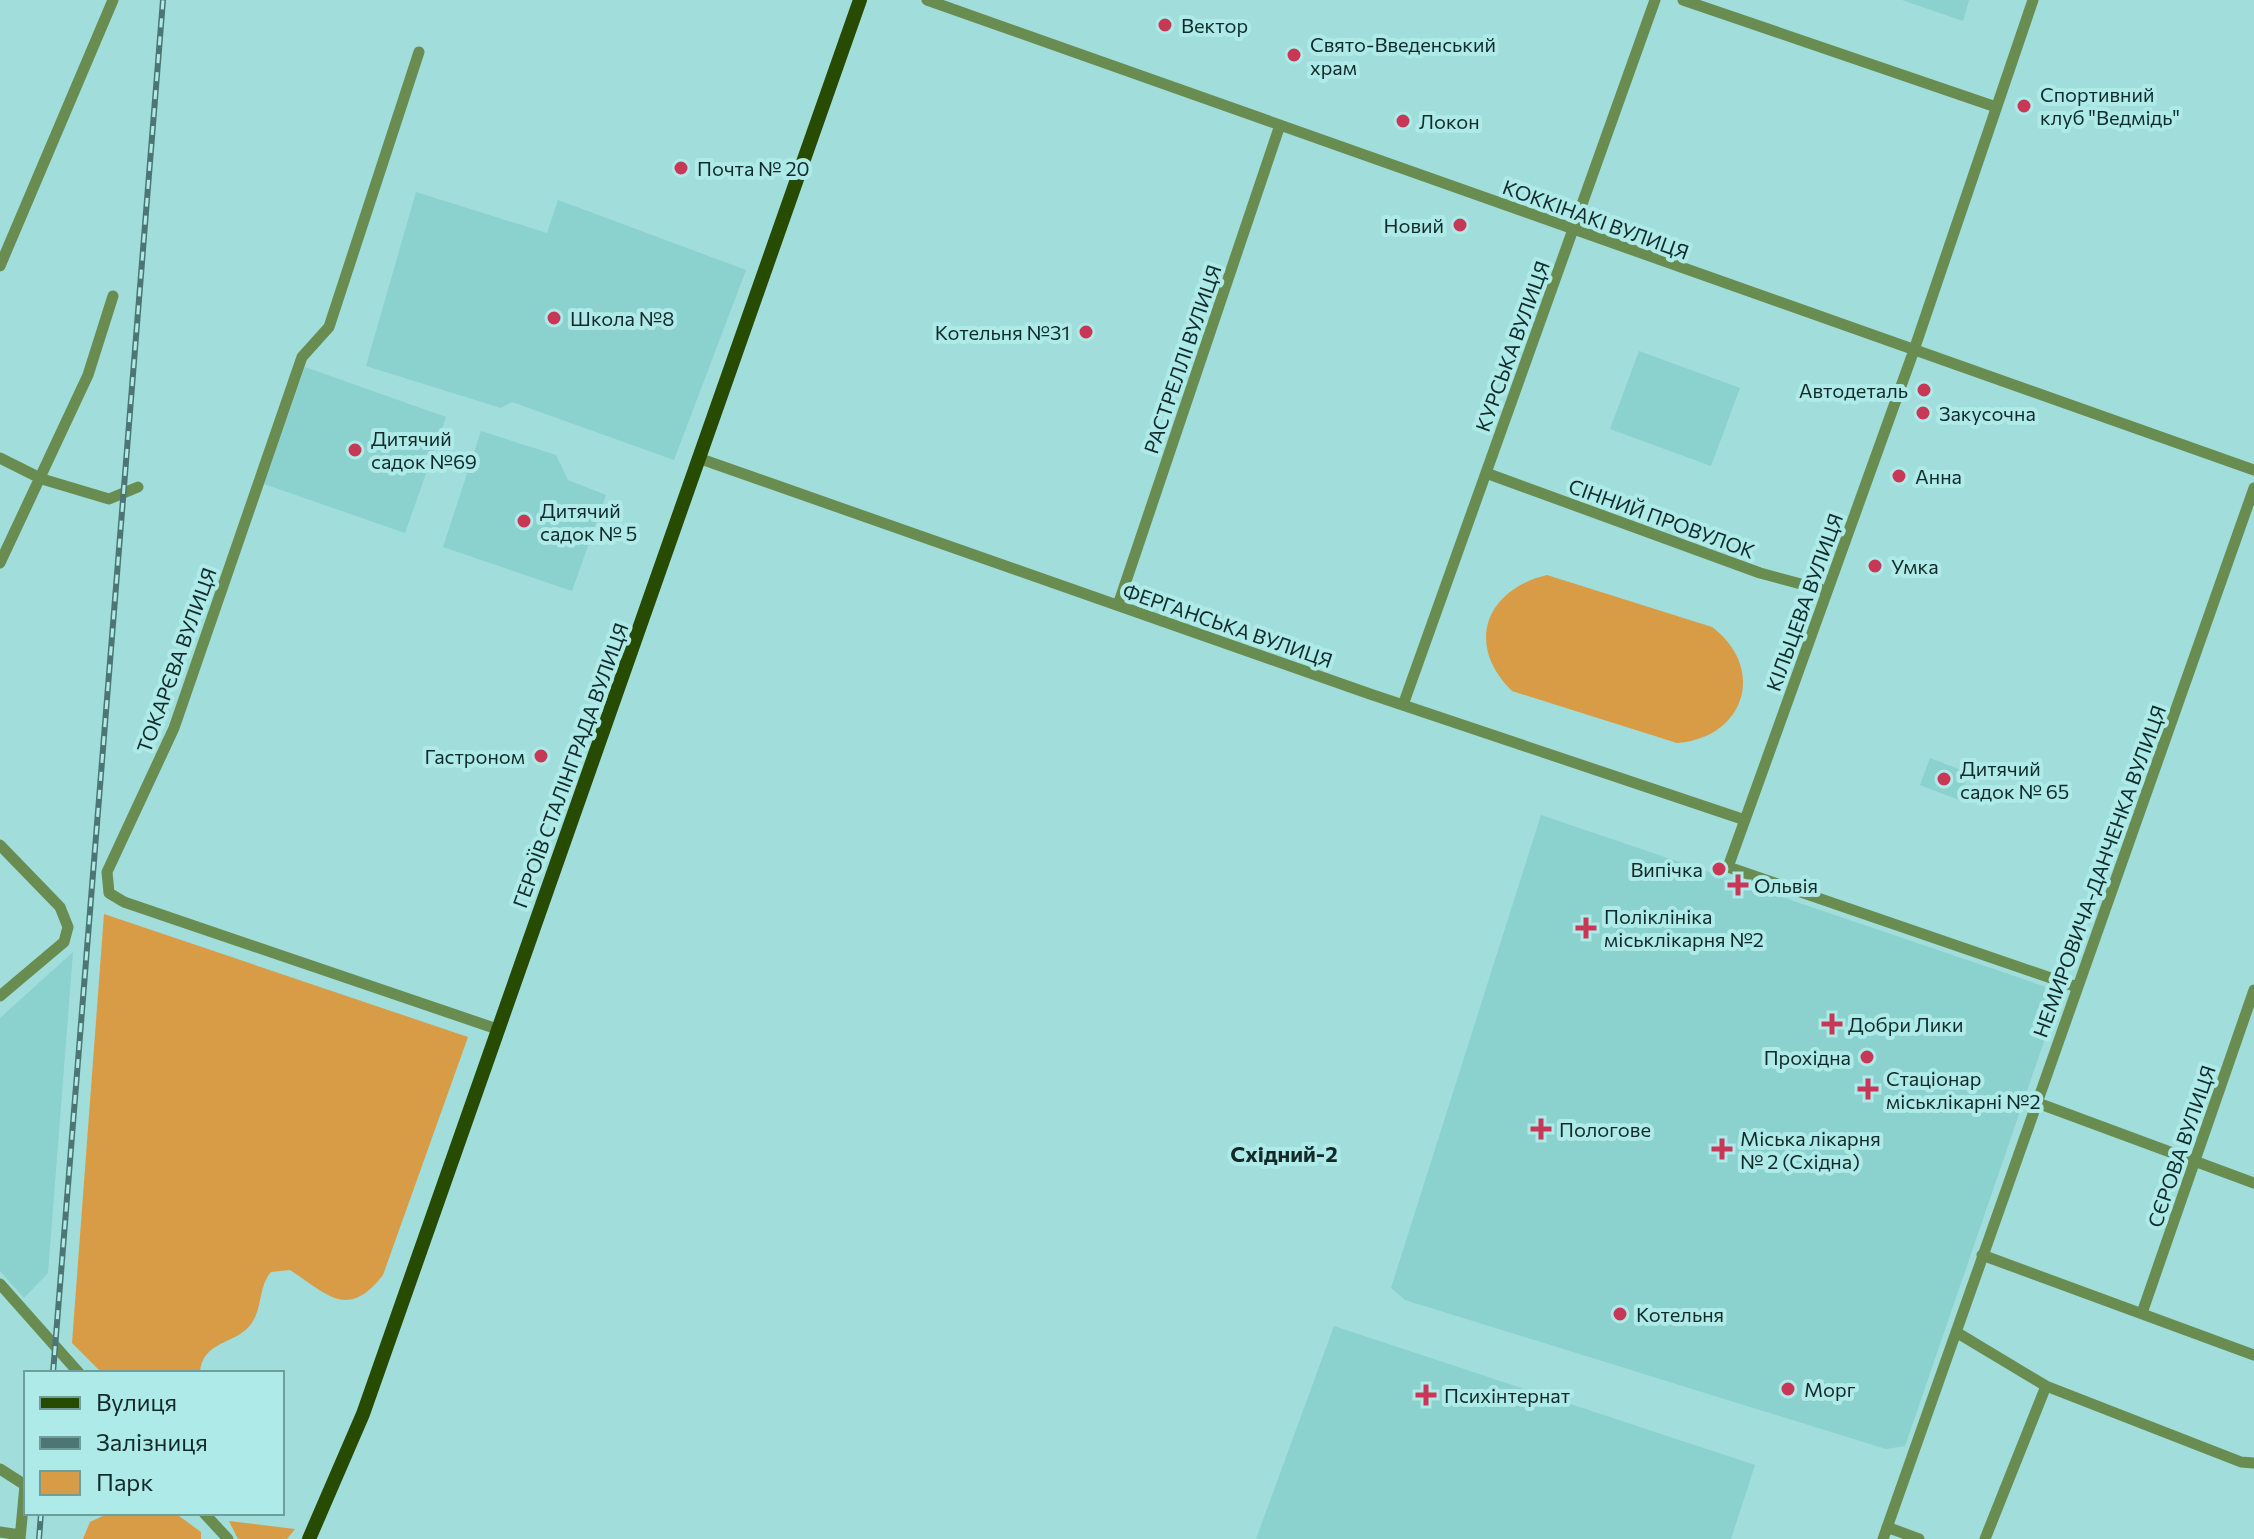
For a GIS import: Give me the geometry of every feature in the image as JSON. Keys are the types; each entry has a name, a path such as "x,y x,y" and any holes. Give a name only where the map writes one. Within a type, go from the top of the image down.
{"main road":[{"name":"ГЕРОЇВ СТАЛІНГРАДА ВУЛИЦЯ","path":"309,1539 363,1414 860,0"}],"street":[{"path":"0,266 113,0"},
{"name":"КОККІНАКІ ВУЛИЦЯ","path":"927,0 2254,470"},
{"name":"КУРСЬКА ВУЛИЦЯ","path":"1403,705 1655,0"},
{"path":"1683,0 1996,107"},
{"name":"КІЛЬЦЕВА ВУЛИЦЯ","path":"2033,0 1914,350 1728,867 2077,987"},
{"name":"ТОКАРЄВА ВУЛИЦЯ","path":"419,52 329,327 302,357 174,728 107,872 107,883 109,893 124,902 497,1029"},
{"name":"РАСТРЕЛЛІ ВУЛИЦЯ","path":"1118,605 1280,125"},
{"path":"0,563 42,479 88,375 113,296"},
{"path":"0,458 42,479 109,499 138,487"},
{"name":"ФЕРГАНСЬКА ВУЛИЦЯ","path":"701,459 1403,705 1745,820"},
{"name":"СІННИЙ ПРОВУЛОК","path":"1486,473 1760,573 1827,591"},
{"name":"НЕМИРОВИЧА-ДАНЧЕНКА ВУЛИЦЯ","path":"1885,1533 2254,488"},
{"path":"0,845 60,907 68,927 64,942 0,996"},
{"name":"СЄРОВА ВУЛИЦЯ","path":"2142,1313 2254,990"},
{"path":"2035,1102 2254,1183"},
{"path":"1982,1255 2254,1355"},
{"path":"0,1284 77,1371"},
{"path":"1956,1332 2046,1386 2241,1462 2254,1463"},
{"path":"1985,1539 2046,1386"},
{"path":"0,1469 24,1484"},
{"path":"0,1532 20,1537 24,1495"},
{"path":"206,1515 228,1539"},
{"path":"1885,1533 1919,1539"}],"shaded area":[{"path":"1902,0 1969,0 1963,21"},
{"name":"Школа №8","path":"416,192 547,233 558,200 746,270 674,460 512,402 501,408 366,366"},
{"path":"1639,351 1740,388 1711,466 1610,429"},
{"name":"Дитячий садок №69","path":"305,367 446,417 405,533 264,484"},
{"name":"Дитячий садок № 5","path":"481,431 556,455 568,480 606,495 572,591 443,547"},
{"name":"Дитячий садок № 65","path":"1930,758 1969,773 1959,800 1920,785"},
{"name":"Міська лікарня № 2 (Східна)","path":"1541,815 2061,992 1905,1446 1886,1449 1405,1300 1391,1288"},
{"path":"73,952 48,1273 24,1298 0,1271 0,1018"},
{"name":"Психінтернат","path":"1334,1326 1755,1465 1731,1539 1256,1539"}],"green space":[{"path":"1547,575 1712,627 1729,644 1739,662 1743,680 1741,698 1732,715 1719,729 1700,738 1677,743 1512,691 1497,673 1489,656 1486,638 1489,621 1496,606 1509,593 1526,582"},
{"path":"104,914 468,1037 383,1275 371,1289 359,1297 338,1299 290,1270 271,1272 251,1324 245,1331 207,1354 200,1371 100,1371 72,1343"},
{"path":"105,1515 178,1515 201,1532 201,1539 83,1539 90,1522"},
{"path":"229,1521 295,1529 287,1539 238,1539"}],"railway":[{"path":"53,1371 163,0"},
{"path":"39,1539 41,1515"}],"place":[{"name":"Вектор","path":"1165,25"},
{"name":"Свято-Введенський храм","path":"1294,55"},
{"name":"Спортивний клуб \"Ведмідь\"","path":"2024,106"},
{"name":"Локон","path":"1403,121"},
{"name":"Почта № 20","path":"681,168"},
{"name":"Новий","path":"1460,225"},
{"name":"Школа №8","path":"554,318"},
{"name":"Котельня №31","path":"1086,332"},
{"name":"Автодеталь","path":"1924,390"},
{"name":"Закусочна","path":"1923,413"},
{"name":"Дитячий садок №69","path":"355,450"},
{"name":"Анна","path":"1899,476"},
{"name":"Дитячий садок № 5","path":"524,521"},
{"name":"Умка","path":"1875,566"},
{"name":"Гастроном","path":"541,756"},
{"name":"Дитячий садок № 65","path":"1944,779"},
{"name":"Випічка","path":"1719,869"},
{"name":"Ольвія","path":"1738,885"},
{"name":"Поліклініка міськлікарня №2","path":"1586,928"},
{"name":"Добри Лики","path":"1832,1024"},
{"name":"Прохідна","path":"1867,1057"},
{"name":"Стаціонар міськлікарні №2","path":"1868,1089"},
{"name":"Пологове","path":"1541,1129"},
{"name":"Міська лікарня № 2 (Східна)","path":"1722,1149"},
{"name":"Котельня","path":"1620,1314"},
{"name":"Морг","path":"1788,1389"},
{"name":"Психінтернат","path":"1426,1395"}],"district":[{"name":"Східний-2","path":"1284,1153"}]}
